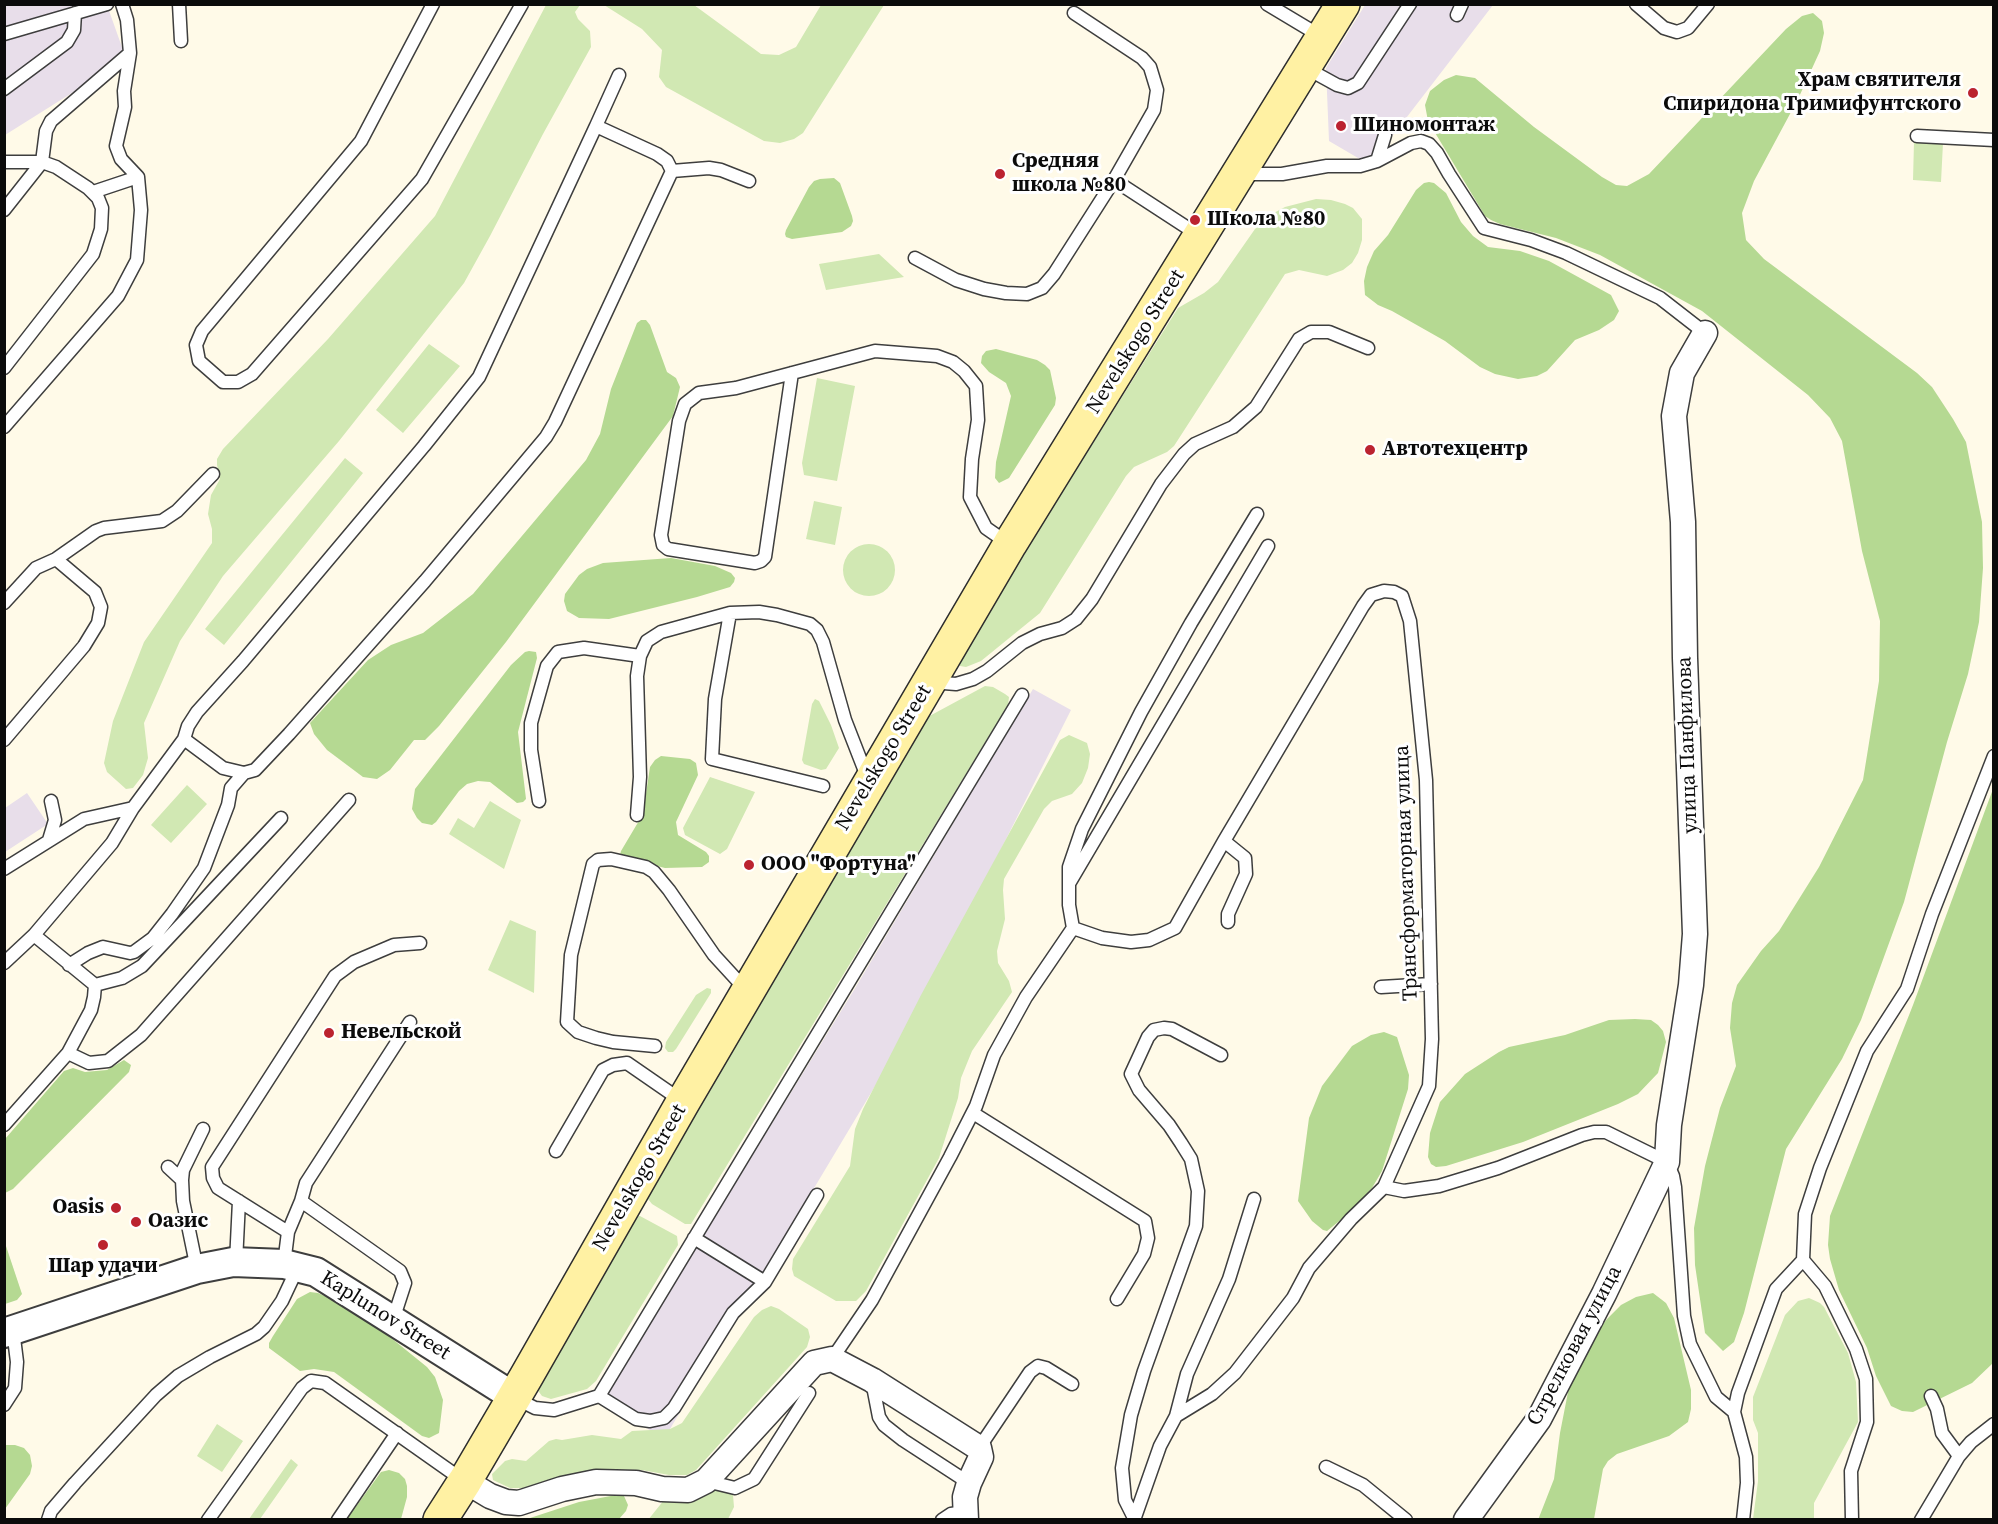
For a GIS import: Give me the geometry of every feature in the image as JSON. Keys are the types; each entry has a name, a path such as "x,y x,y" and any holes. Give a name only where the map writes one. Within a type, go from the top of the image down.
{"main road":[{"name":"Nevelskogo Street","path":"440,1520 465,1481 682,1102 1010,544 1343,4"}],"street":[{"name":"улица Панфилова","path":"1667,1162 1669,1125 1691,985 1695,934 1685,658 1683,522 1674,416 1682,373 1705,333"},
{"name":"Стрелковая улица","path":"1466,1520 1539,1419 1604,1294 1667,1162"},
{"name":"Kaplunov Street","path":"9,1332 197,1269 236,1262 291,1266 316,1272 514,1397"},
{"path":"465,1481 490,1496 506,1502 519,1503 562,1489 596,1482 636,1483 662,1489 688,1490 706,1481 814,1363 832,1359 872,1380 979,1449 981,1457 965,1497 966,1516"}],"lane":[{"path":"4,34 107,4"},
{"path":"4,427 118,296 133,270 138,255 141,210 138,177 121,159 116,146 125,107 124,91 130,53 127,20 122,4"},
{"path":"179,4 181,41"},
{"path":"433,4 361,141 202,331 196,345 199,361 223,382 238,382 252,374 422,179 522,4"},
{"path":"1267,4 1323,38"},
{"path":"1305,67 1337,85 1352,87 1358,83 1410,4"},
{"path":"1636,4 1664,28 1677,32 1688,28 1708,4"},
{"path":"4,89 67,42 74,30 75,13"},
{"path":"915,258 956,280 1005,293 1027,294 1042,288 1054,274 1114,180 1154,111 1157,90 1150,67 1142,58 1074,13"},
{"path":"4,210 42,162 46,131 51,122 130,53"},
{"path":"4,963 34,935 112,843 133,808 184,739 188,726 197,712 243,662 479,377 619,75"},
{"path":"596,126 657,154 667,161 672,171"},
{"path":"1377,161 1385,135"},
{"path":"1917,136 1994,140"},
{"path":"1239,174 1282,174 1327,166 1360,166 1377,161 1411,143 1421,141 1429,144 1437,153 1484,228 1531,240 1566,253 1659,298 1705,333"},
{"path":"4,162 42,162 65,171 93,192 102,208 101,229 93,254 4,368"},
{"path":"672,171 708,168 721,170 749,182"},
{"path":"184,739 223,768 244,772 255,770 425,580 546,437 560,412 672,171"},
{"path":"93,192 138,177"},
{"path":"1114,180 1201,236"},
{"path":"930,682 956,684 973,679 1023,643 1040,634 1062,628 1076,619 1092,599 1155,494 1184,454 1196,444 1233,427 1256,407 1299,339 1311,332 1329,332 1368,348"},
{"path":"792,373 765,557 755,563 668,549 663,545 661,529 679,421 685,404 699,393 736,388 792,373 875,351 937,356 952,362 964,371 976,386 978,420 970,476 970,497 986,528 1010,544"},
{"path":"4,603 36,568 56,559 104,528 162,521 177,511 213,474"},
{"path":"832,1359 872,1300 973,1113 994,1055 1026,997 1073,928 1069,905 1069,867 1082,829 1191,623 1257,514"},
{"path":"1068,886 1268,546"},
{"path":"4,740 84,646 98,623 100,607 95,592 56,559"},
{"name":"Трансформаторная улица","path":"1224,841 1363,606 1371,596 1384,591 1394,592 1402,597 1409,613 1426,780 1432,1039 1429,1086 1384,1187"},
{"path":"637,815 640,777 638,676 640,656 647,640 661,632 730,613 759,612 777,615 810,624 817,630 824,642 845,720 869,783"},
{"path":"730,613 715,699 712,759 823,786"},
{"path":"539,801 531,750 531,723 547,666 558,652 584,648 640,656"},
{"path":"514,1397 535,1408 554,1410 599,1396 1022,695"},
{"path":"1852,1520 1851,1471 1867,1422 1866,1379 1856,1349 1825,1286 1803,1260 1805,1214 1820,1168 1866,1052 1907,989 1932,914 1994,756"},
{"path":"69,965 87,953 103,947 134,952 153,938 204,868 228,805 231,788 244,772"},
{"path":"68,1053 89,1063 108,1061 141,1035 349,800"},
{"path":"49,840 55,820 51,801"},
{"path":"4,868 84,819 133,808"},
{"path":"94,985 122,978 142,966 281,818"},
{"path":"1073,928 1102,938 1131,942 1149,940 1174,928 1224,841 1245,858 1246,874 1228,914 1228,922"},
{"path":"655,1046 596,1038 578,1032 567,1022 571,955 593,864 598,860 611,859 646,867 654,872 714,955 748,992"},
{"path":"34,935 94,985"},
{"path":"288,1232 218,1188 213,1178 212,1167 335,976 354,962 394,945 420,943"},
{"path":"1380,987 1431,984"},
{"path":"4,1125 68,1053 91,1010 94,985"},
{"path":"48,1520 51,1511 75,1483 156,1395 178,1376 256,1334 264,1327 282,1302 291,1266 288,1232 306,1183 410,1022"},
{"path":"1134,1519 1125,1500 1122,1478 1131,1415 1144,1371 1196,1226 1198,1191 1191,1159 1169,1125 1139,1090 1131,1074 1148,1037 1154,1030 1172,1029 1221,1055"},
{"path":"556,1151 603,1070 613,1065 627,1063 682,1102"},
{"path":"973,1113 1145,1221 1148,1238 1144,1254 1117,1299"},
{"path":"197,1269 183,1201 182,1180 183,1170 203,1129"},
{"path":"1176,1416 1212,1394 1235,1373 1293,1298 1309,1268 1351,1219 1384,1187 1404,1191 1439,1186 1498,1168 1594,1132 1606,1132 1667,1162 1675,1187 1684,1316 1690,1344 1716,1397 1734,1412"},
{"path":"168,1167 182,1180"},
{"path":"599,1396 636,1419 650,1421 664,1418 674,1408 733,1313 765,1282 817,1195"},
{"path":"1134,1519 1160,1446 1176,1416 1187,1374 1229,1279 1254,1199"},
{"path":"236,1262 239,1201"},
{"path":"301,1201 400,1271 405,1283 393,1320"},
{"path":"694,1238 765,1282"},
{"path":"1743,1520 1747,1483 1746,1457 1734,1412 1738,1393 1776,1289 1791,1270 1803,1260"},
{"path":"4,1405 15,1388 17,1362 9,1332"},
{"path":"979,1449 1030,1372 1038,1366 1046,1368 1072,1384"},
{"path":"872,1380 879,1417 884,1425 969,1483"},
{"path":"208,1520 302,1388 310,1381 325,1383 465,1481"},
{"path":"706,1481 735,1488 754,1479 809,1394"},
{"path":"1930,1396 1937,1409 1942,1433 1959,1456"},
{"path":"1921,1520 1959,1456 1971,1442 1994,1424"},
{"path":"338,1520 397,1433"},
{"path":"1326,1467 1363,1485 1407,1520"},
{"path":"942,1520 951,1514 966,1516"}],"shaded area":[{"path":"5,5 107,5 123,50 91,81 5,135"},
{"path":"1365,5 1493,5 1370,165 1329,141 1326,68"},
{"path":"1033,689 1071,710 917,1016 664,1439 602,1400 854,990"},
{"path":"27,793 48,824 5,852 5,808"}],"green space":[{"path":"546,5 580,5 575,12 578,19 590,31 591,47 490,236 464,283 339,441 223,576 180,641 144,723 148,758 143,775 133,788 126,789 107,772 104,763 113,721 144,642 212,543 212,529 208,514 211,495 220,479 217,459 223,449 328,339 435,216"},
{"path":"604,5 694,5 761,54 779,55 796,47 821,5 884,5 803,133 794,139 780,143 764,141 666,87 659,77 662,50 642,29"},
{"path":"1813,13 1822,21 1824,33 1820,51 1798,99 1754,181 1742,213 1746,240 1764,259 1917,373 1932,387 1966,442 1982,522 1983,568 1979,622 1968,674 1947,742 1904,902 1861,1020 1842,1059 1786,1149 1744,1313 1734,1342 1723,1351 1705,1333 1695,1265 1694,1228 1705,1166 1720,1108 1736,1066 1730,1028 1732,1003 1737,985 1761,951 1779,931 1819,867 1863,780 1879,681 1880,621 1862,551 1842,441 1830,418 1808,395 1702,311 1600,255 1556,238 1500,224 1485,216 1428,121 1425,105 1430,91 1444,80 1456,75 1475,78 1534,127 1602,177 1616,185 1627,186 1649,174 1786,29 1802,16"},
{"path":"1914,142 1943,143 1941,182 1913,180"},
{"path":"834,178 840,183 852,216 851,226 842,232 792,239 786,237 786,230 809,187 814,181"},
{"path":"1429,182 1434,183 1446,193 1461,222 1473,236 1488,247 1520,251 1549,261 1611,295 1619,311 1614,320 1599,330 1575,340 1547,371 1537,376 1518,379 1495,374 1480,367 1445,341 1378,305 1365,295 1364,281 1367,267 1374,251 1388,235 1416,190"},
{"path":"1316,199 1345,204 1353,208 1362,219 1362,240 1352,263 1343,270 1327,276 1299,270 1285,274 1174,446 1167,452 1134,467 1126,476 1040,613 981,661 966,667 960,666 959,656 1178,308 1218,282 1255,229 1270,215 1285,207"},
{"path":"879,254 904,277 826,290 819,264"},
{"path":"646,320 650,325 667,372 676,378 680,387 673,416 506,642 439,726 425,740 414,740 390,770 377,779 363,777 327,750 314,734 310,723 368,660 391,645 423,633 473,594 586,460 600,434 611,389 637,323"},
{"path":"429,344 460,366 403,433 376,410"},
{"path":"996,349 1037,360 1045,365 1050,370 1056,398 1055,405 1009,478 999,483 995,478 996,462 1011,396 1006,383 989,372 981,363 986,351"},
{"path":"817,378 855,386 837,481 804,475 802,463"},
{"path":"345,458 363,473 224,645 205,629"},
{"path":"814,501 842,507 835,545 806,539"},
{"path":"864,544 874,544 888,551 895,570 888,589 874,596 864,596 854,592 847,585 843,575 843,565 847,555 854,548"},
{"path":"671,558 715,566 731,573 735,578 734,582 730,587 697,597 609,619 579,618 567,611 564,601 565,594 579,575 587,569 603,563"},
{"path":"529,651 536,652 537,658 518,732 526,799 517,803 490,782 478,781 467,784 459,791 432,825 422,823 412,809 415,789 511,665"},
{"path":"985,686 993,687 1009,697 1008,705 691,1224 685,1224 652,1204 647,1194 924,719"},
{"path":"815,699 819,701 831,725 839,748 826,769 821,770 804,764 802,760 812,704"},
{"path":"1069,735 1087,743 1090,754 1082,783 1072,794 1052,801 1044,809 1004,879 1005,919 997,951 998,963 1009,981 1012,992 972,1051 961,1078 958,1098 939,1158 866,1291 856,1301 836,1301 794,1276 793,1259 850,1166 855,1129 863,1109 921,995 1060,740"},
{"path":"661,756 690,759 696,763 698,775 676,822 678,835 709,856 709,862 702,867 665,868 620,855 643,814 650,767"},
{"path":"710,777 755,792 727,849 720,854 685,835 683,828"},
{"path":"187,785 207,804 171,843 151,825"},
{"path":"1993,789 1993,1363 1972,1383 1913,1412 1902,1411 1891,1406 1876,1376 1867,1348 1839,1290 1828,1245 1830,1216 1913,1005"},
{"path":"490,801 521,820 504,869 449,834 458,818 474,828"},
{"path":"510,920 536,931 534,993 488,970"},
{"path":"707,988 711,989 711,993 676,1049 668,1052 665,1048 666,1042 696,995"},
{"path":"1609,1020 1651,1020 1658,1025 1663,1031 1666,1042 1658,1073 1638,1094 1523,1142 1446,1166 1436,1167 1431,1164 1428,1157 1430,1133 1440,1102 1465,1074 1509,1047 1565,1035"},
{"path":"1384,1032 1397,1037 1409,1075 1408,1089 1382,1171 1372,1188 1348,1214 1327,1231 1323,1230 1312,1221 1298,1201 1309,1118 1322,1086 1352,1046 1371,1035"},
{"path":"124,1060 131,1065 129,1072 13,1189 5,1193 5,1139 64,1071 73,1068 85,1072 107,1070"},
{"path":"640,1216 677,1236 678,1245 596,1381 587,1389 551,1399 542,1396 536,1388 635,1217"},
{"path":"4,1240 22,1294 17,1300 5,1304"},
{"path":"310,1292 327,1297 385,1333 427,1367 435,1377 443,1400 439,1433 429,1438 422,1436 334,1372 314,1369 300,1371 269,1348 273,1336 297,1299"},
{"path":"1653,1293 1666,1303 1674,1318 1691,1390 1688,1422 1669,1436 1617,1454 1608,1461 1603,1469 1594,1519 1538,1520 1554,1479 1569,1387 1597,1332 1607,1319 1621,1305 1636,1297"},
{"path":"1809,1298 1824,1307 1848,1353 1856,1382 1858,1422 1814,1503 1814,1519 1753,1519 1758,1481 1758,1433 1753,1420 1753,1397 1785,1315 1798,1301"},
{"path":"771,1306 808,1329 810,1337 807,1347 696,1470 687,1475 669,1475 642,1470 597,1469 561,1476 523,1488 510,1488 493,1480 492,1474 505,1461 512,1459 526,1461 549,1441 592,1435 621,1439 632,1431 670,1429 682,1423 754,1317"},
{"path":"217,1424 243,1441 222,1472 197,1456"},
{"path":"5,1445 24,1448 30,1455 32,1466 30,1474 5,1509"},
{"path":"291,1459 298,1465 260,1519 249,1519"},
{"path":"389,1470 399,1473 405,1479 407,1486 407,1497 401,1519 347,1519 381,1472"},
{"path":"708,1486 730,1492 733,1495 734,1507 728,1519 648,1520 664,1500"},
{"path":"616,1495 624,1496 628,1505 619,1519 527,1519 579,1502"}],"place":[{"name":"Храм святителя Спиридона Тримифунтского","path":"1973,93"},
{"name":"Шиномонтаж","path":"1341,126"},
{"name":"Средняя школа №80","path":"1000,174"},
{"name":"Школа №80","path":"1195,220"},
{"name":"Автотехцентр","path":"1370,450"},
{"name":"ООО \"Фортуна\"","path":"749,865"},
{"name":"Невельской","path":"329,1033"},
{"name":"Oasis","path":"116,1208"},
{"name":"Оазис","path":"136,1222"},
{"name":"Шар удачи","path":"103,1245"}]}
